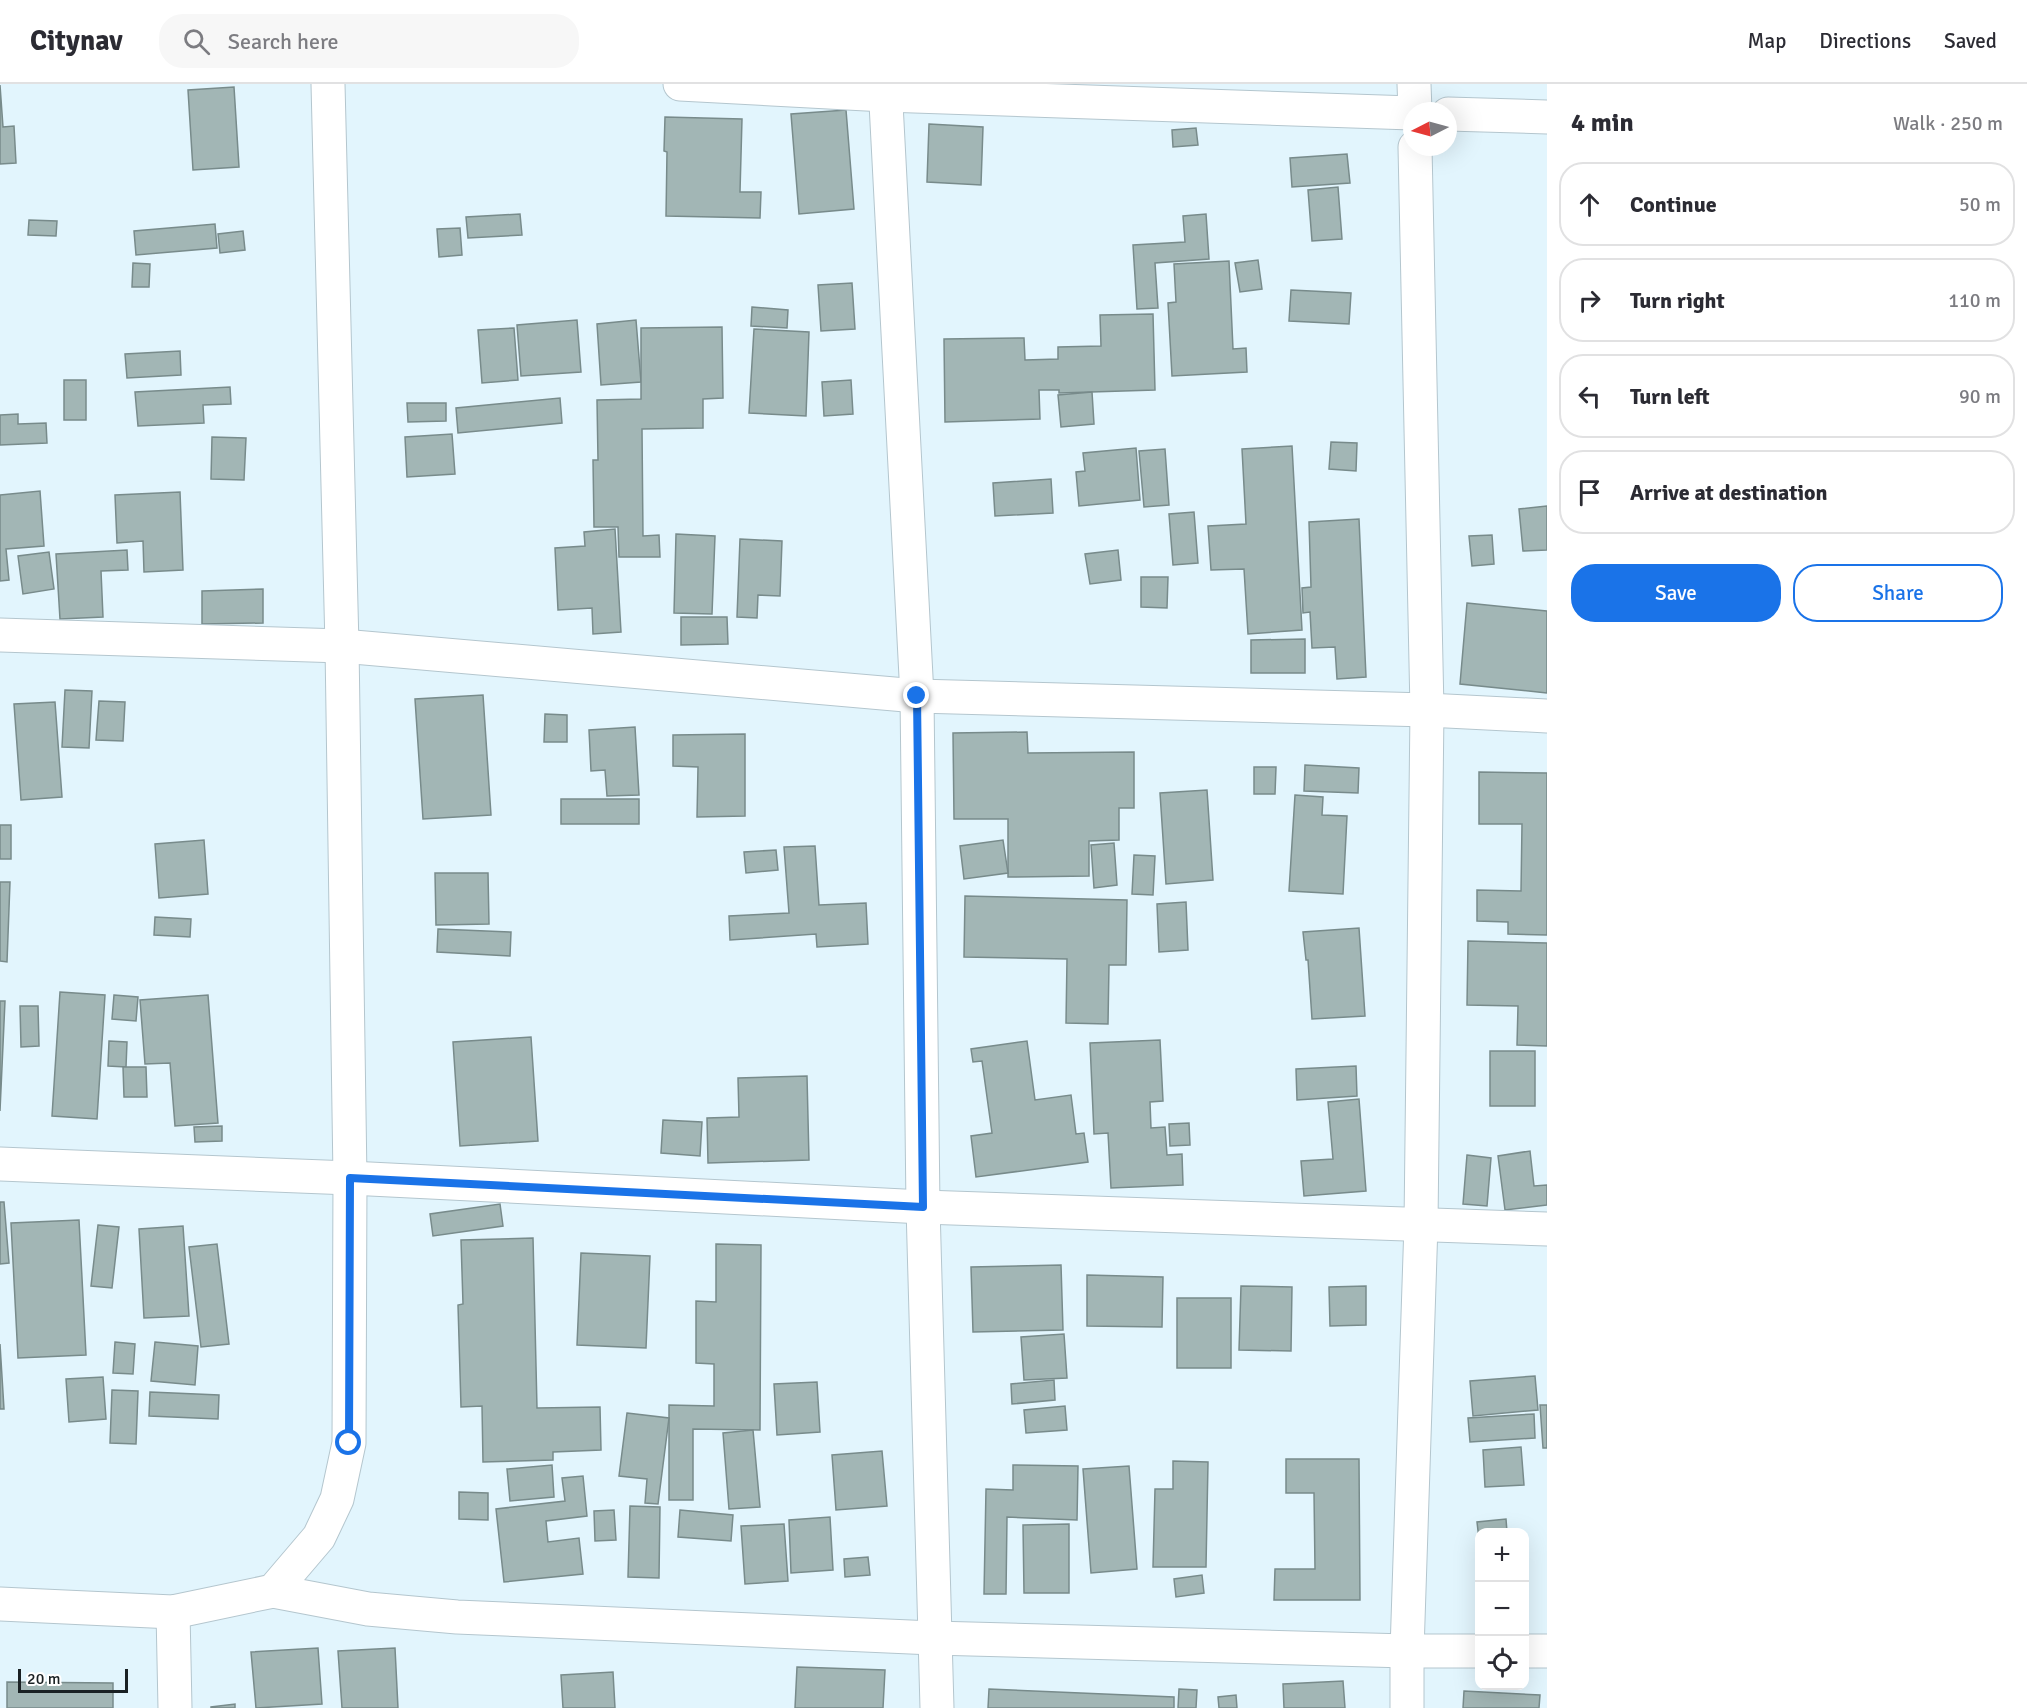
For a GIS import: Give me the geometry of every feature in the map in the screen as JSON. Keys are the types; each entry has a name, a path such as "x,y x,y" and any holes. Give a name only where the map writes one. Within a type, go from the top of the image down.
{"street":[{"path":"273,1591 319,1537 337,1499 349,1443 350,1178 342,646 328,84"},
{"path":"680,84 885,89 1403,112"},
{"path":"1413,102 1414,84"},
{"path":"885,89 917,696 923,1207 933,1638 937,1708"},
{"path":"1457,114 1547,117"},
{"path":"1407,1708 1421,1224 1426,710 1415,156"},
{"path":"0,634 342,646 917,696 1426,710 1547,716"},
{"path":"0,1164 350,1178 923,1207 1547,1229"},
{"path":"0,1604 173,1612 273,1591 368,1609 457,1617 933,1638 1475,1651"},
{"path":"173,1612 175,1708"},
{"path":"1529,1651 1547,1651"}],"building":[{"path":"0,85 3,127 14,126 16,163 0,164"},
{"path":"234,87 239,167 193,170 188,90"},
{"path":"846,110 854,209 799,214 791,114"},
{"path":"665,117 742,119 740,192 761,192 760,218 666,216"},
{"path":"929,124 983,127 981,185 927,182"},
{"path":"1196,128 1198,145 1173,147 1172,130"},
{"path":"1347,154 1350,183 1292,187 1290,158"},
{"path":"1338,187 1342,239 1312,241 1308,190"},
{"path":"520,214 522,235 468,238 466,217"},
{"path":"1206,214 1209,259 1155,263 1158,308 1137,309 1133,245 1185,242 1183,216"},
{"path":"29,220 57,221 56,236 28,235"},
{"path":"215,224 217,248 136,255 134,231"},
{"path":"460,228 462,255 439,257 437,229"},
{"path":"243,231 245,250 220,253 218,234"},
{"path":"1258,260 1262,289 1240,292 1235,263"},
{"path":"1229,261 1233,349 1246,348 1247,372 1172,376 1168,303 1176,302 1174,264"},
{"path":"133,263 150,264 149,287 132,287"},
{"path":"852,283 855,329 821,331 818,285"},
{"path":"1291,290 1351,293 1349,324 1289,321"},
{"path":"752,307 788,310 787,328 751,326"},
{"path":"1153,314 1155,390 1059,393 1059,390 1039,390 1040,419 945,422 944,339 1024,338 1025,360 1058,359 1058,347 1101,346 1100,315"},
{"path":"577,320 581,372 521,376 517,325"},
{"path":"636,320 641,382 601,385 597,324"},
{"path":"722,327 723,398 703,399 703,428 642,429 643,536 659,535 660,557 619,557 618,527 594,527 593,460 598,460 597,400 641,399 641,328"},
{"path":"514,328 518,380 482,383 478,330"},
{"path":"754,329 809,332 806,416 749,413"},
{"path":"180,351 181,375 127,378 125,354"},
{"path":"64,380 86,380 86,420 64,420"},
{"path":"851,380 853,414 824,416 822,382"},
{"path":"230,387 231,404 203,405 204,423 138,426 135,392"},
{"path":"1092,392 1094,424 1061,427 1058,395"},
{"path":"560,398 562,423 458,433 456,408"},
{"path":"407,403 446,403 446,421 408,422"},
{"path":"18,414 18,424 46,423 47,443 0,445 0,415"},
{"path":"452,434 455,474 407,477 405,437"},
{"path":"212,437 246,438 244,480 211,479"},
{"path":"1331,442 1357,443 1356,471 1329,469"},
{"path":"1292,446 1302,630 1248,634 1244,569 1211,570 1208,526 1246,524 1242,449"},
{"path":"1136,448 1140,500 1079,506 1076,472 1085,471 1083,453"},
{"path":"1165,449 1169,505 1144,507 1139,451"},
{"path":"1051,479 1053,513 995,516 993,483"},
{"path":"40,491 44,546 6,549 9,580 0,581 0,495"},
{"path":"180,492 183,570 144,572 143,541 117,543 115,495"},
{"path":"1547,506 1547,550 1523,551 1519,509"},
{"path":"1194,512 1198,563 1173,565 1169,514"},
{"path":"1359,519 1366,677 1337,679 1335,647 1312,648 1310,612 1303,613 1302,588 1311,587 1309,522"},
{"path":"615,529 621,632 593,634 592,608 558,610 555,548 585,546 584,532"},
{"path":"676,534 715,536 712,614 674,613"},
{"path":"1492,535 1494,564 1472,566 1469,536"},
{"path":"740,539 782,541 780,596 758,595 757,618 737,617"},
{"path":"127,550 128,570 101,571 103,617 60,619 56,554"},
{"path":"1118,550 1121,580 1090,584 1085,554"},
{"path":"49,552 54,589 23,594 18,556"},
{"path":"1141,577 1168,577 1167,608 1141,607"},
{"path":"263,589 263,623 202,624 202,591"},
{"path":"1467,603 1547,611 1547,693 1460,684"},
{"path":"681,617 727,617 728,644 681,645"},
{"path":"1305,639 1305,673 1251,673 1251,640"},
{"path":"65,690 92,691 89,748 62,747"},
{"path":"483,695 491,815 423,819 415,699"},
{"path":"99,701 125,702 123,741 96,740"},
{"path":"55,702 62,797 21,800 14,704"},
{"path":"545,714 567,715 567,742 544,742"},
{"path":"635,727 639,795 607,796 605,770 591,771 589,730"},
{"path":"1027,732 1028,753 1134,752 1134,808 1119,808 1119,840 1089,841 1089,876 1008,877 1008,819 954,819 953,733"},
{"path":"745,734 745,816 697,817 698,767 673,766 673,735"},
{"path":"1305,765 1359,768 1358,793 1304,791"},
{"path":"1254,767 1276,767 1275,794 1254,794"},
{"path":"1479,772 1547,773 1547,935 1508,934 1508,922 1477,921 1477,890 1521,891 1522,824 1479,824"},
{"path":"1207,790 1213,880 1166,884 1160,793"},
{"path":"1295,795 1323,797 1322,815 1347,816 1343,894 1289,891"},
{"path":"561,799 639,799 639,824 561,824"},
{"path":"0,825 11,825 11,859 0,859"},
{"path":"204,840 208,894 159,898 155,844"},
{"path":"1003,840 1008,873 964,879 960,846"},
{"path":"1114,843 1117,885 1094,888 1091,845"},
{"path":"815,846 819,905 866,903 868,944 817,947 816,934 730,940 729,916 789,913 784,847"},
{"path":"776,850 778,870 746,873 744,852"},
{"path":"1134,855 1155,856 1153,895 1132,894"},
{"path":"435,873 488,873 489,924 436,925"},
{"path":"0,882 10,882 7,962 0,961"},
{"path":"965,896 1127,900 1126,965 1109,965 1108,1024 1066,1023 1067,959 964,957"},
{"path":"1186,902 1188,950 1159,952 1157,904"},
{"path":"155,917 191,919 190,937 154,935"},
{"path":"1359,928 1365,1016 1312,1019 1308,960 1306,960 1303,932"},
{"path":"438,929 511,932 510,956 437,952"},
{"path":"1468,941 1547,943 1547,1046 1517,1045 1518,1006 1467,1005"},
{"path":"60,992 105,995 97,1119 52,1116"},
{"path":"114,995 138,997 136,1021 112,1019"},
{"path":"208,995 218,1123 175,1126 170,1063 145,1064 140,1000"},
{"path":"0,1001 5,1001 0,1111"},
{"path":"20,1006 38,1006 39,1046 21,1047"},
{"path":"531,1037 538,1141 460,1146 453,1042"},
{"path":"1160,1040 1163,1101 1150,1102 1151,1128 1165,1127 1167,1155 1182,1154 1183,1185 1111,1188 1108,1133 1094,1134 1090,1043"},
{"path":"109,1041 127,1042 126,1067 108,1066"},
{"path":"1027,1041 1035,1100 1071,1095 1076,1134 1084,1133 1088,1162 976,1177 971,1136 992,1133 982,1061 973,1062 971,1049"},
{"path":"1490,1051 1535,1051 1535,1106 1490,1106"},
{"path":"1356,1066 1357,1096 1297,1100 1296,1069"},
{"path":"123,1067 146,1067 147,1097 124,1097"},
{"path":"807,1076 809,1160 708,1163 707,1118 739,1117 738,1078"},
{"path":"1359,1099 1366,1191 1304,1196 1301,1161 1333,1159 1328,1102"},
{"path":"663,1120 702,1122 700,1156 661,1153"},
{"path":"1189,1123 1190,1145 1170,1146 1169,1124"},
{"path":"222,1126 222,1141 195,1142 194,1127"},
{"path":"1530,1151 1534,1186 1547,1185 1547,1205 1505,1210 1498,1156"},
{"path":"1467,1155 1491,1158 1487,1206 1463,1204"},
{"path":"0,1202 4,1202 9,1263 0,1264"},
{"path":"500,1204 503,1226 433,1236 430,1214"},
{"path":"79,1220 86,1355 18,1358 11,1223"},
{"path":"98,1225 119,1227 112,1288 91,1286"},
{"path":"183,1226 189,1316 144,1318 139,1229"},
{"path":"533,1238 537,1408 600,1407 601,1450 553,1452 553,1460 483,1462 482,1406 461,1407 458,1305 463,1304 461,1240"},
{"path":"217,1244 229,1344 201,1347 189,1247"},
{"path":"716,1244 761,1245 760,1430 693,1429 693,1500 669,1500 669,1405 714,1406 714,1364 696,1363 696,1301 716,1302"},
{"path":"581,1253 650,1256 646,1348 577,1345"},
{"path":"1061,1265 1063,1330 973,1332 971,1267"},
{"path":"1087,1275 1163,1277 1162,1327 1087,1326"},
{"path":"1241,1286 1292,1287 1291,1351 1239,1350"},
{"path":"1366,1286 1366,1325 1330,1326 1329,1287"},
{"path":"1177,1298 1231,1298 1231,1368 1177,1368"},
{"path":"1064,1334 1067,1378 1024,1380 1021,1337"},
{"path":"115,1342 135,1344 133,1374 113,1373"},
{"path":"155,1342 198,1346 195,1385 151,1381"},
{"path":"0,1344 4,1409 0,1409"},
{"path":"1535,1376 1538,1410 1473,1416 1470,1381"},
{"path":"103,1377 106,1419 69,1422 66,1379"},
{"path":"1054,1380 1055,1400 1012,1404 1011,1384"},
{"path":"817,1382 820,1432 777,1435 774,1384"},
{"path":"112,1390 138,1391 136,1444 110,1443"},
{"path":"150,1392 219,1395 218,1419 149,1416"},
{"path":"1540,1405 1547,1405 1547,1448 1543,1448"},
{"path":"1065,1406 1067,1430 1026,1433 1024,1410"},
{"path":"627,1413 669,1418 658,1504 645,1503 647,1479 619,1476"},
{"path":"1534,1414 1535,1438 1470,1442 1468,1418"},
{"path":"753,1430 760,1507 729,1509 723,1433"},
{"path":"1521,1447 1524,1485 1485,1487 1483,1450"},
{"path":"882,1451 887,1506 836,1510 832,1455"},
{"path":"1286,1459 1359,1459 1360,1600 1274,1600 1275,1569 1315,1569 1314,1493 1286,1493"},
{"path":"1173,1461 1208,1462 1206,1567 1153,1567 1155,1489 1173,1489"},
{"path":"552,1465 554,1497 510,1501 507,1469"},
{"path":"1013,1465 1078,1466 1077,1520 1007,1517 1006,1594 984,1594 986,1489 1013,1490"},
{"path":"1129,1466 1137,1569 1091,1573 1083,1469"},
{"path":"583,1476 587,1516 546,1521 548,1542 579,1538 583,1574 504,1582 496,1509 565,1501 562,1478"},
{"path":"459,1492 488,1493 488,1520 459,1519"},
{"path":"630,1506 660,1507 659,1578 628,1577"},
{"path":"614,1510 616,1540 595,1541 594,1511"},
{"path":"680,1510 733,1515 731,1541 678,1537"},
{"path":"830,1517 833,1570 791,1573 789,1520"},
{"path":"1506,1519 1507,1528 1478,1528 1477,1522"},
{"path":"784,1524 788,1581 745,1584 741,1526"},
{"path":"1069,1524 1069,1593 1024,1593 1023,1525"},
{"path":"868,1557 870,1575 845,1577 844,1559"},
{"path":"1202,1575 1204,1593 1176,1597 1174,1579"},
{"path":"318,1648 322,1704 256,1708 251,1652"},
{"path":"395,1648 398,1708 342,1708 338,1651"},
{"path":"797,1667 885,1670 883,1708 795,1708"},
{"path":"613,1672 615,1708 563,1708 561,1675"},
{"path":"1343,1681 1345,1708 1284,1708 1283,1684"},
{"path":"7,1682 113,1683 113,1708 7,1708"},
{"path":"989,1689 1174,1697 1174,1708 988,1708"},
{"path":"1179,1689 1197,1690 1196,1708 1178,1708"},
{"path":"1464,1691 1540,1695 1539,1708 1463,1708"},
{"path":"1236,1695 1237,1708 1219,1708 1218,1697"},
{"path":"235,1704 235,1708 211,1708 211,1707"}],"route":[{"path":"349,1443 350,1178 923,1207 917,696"}]}
